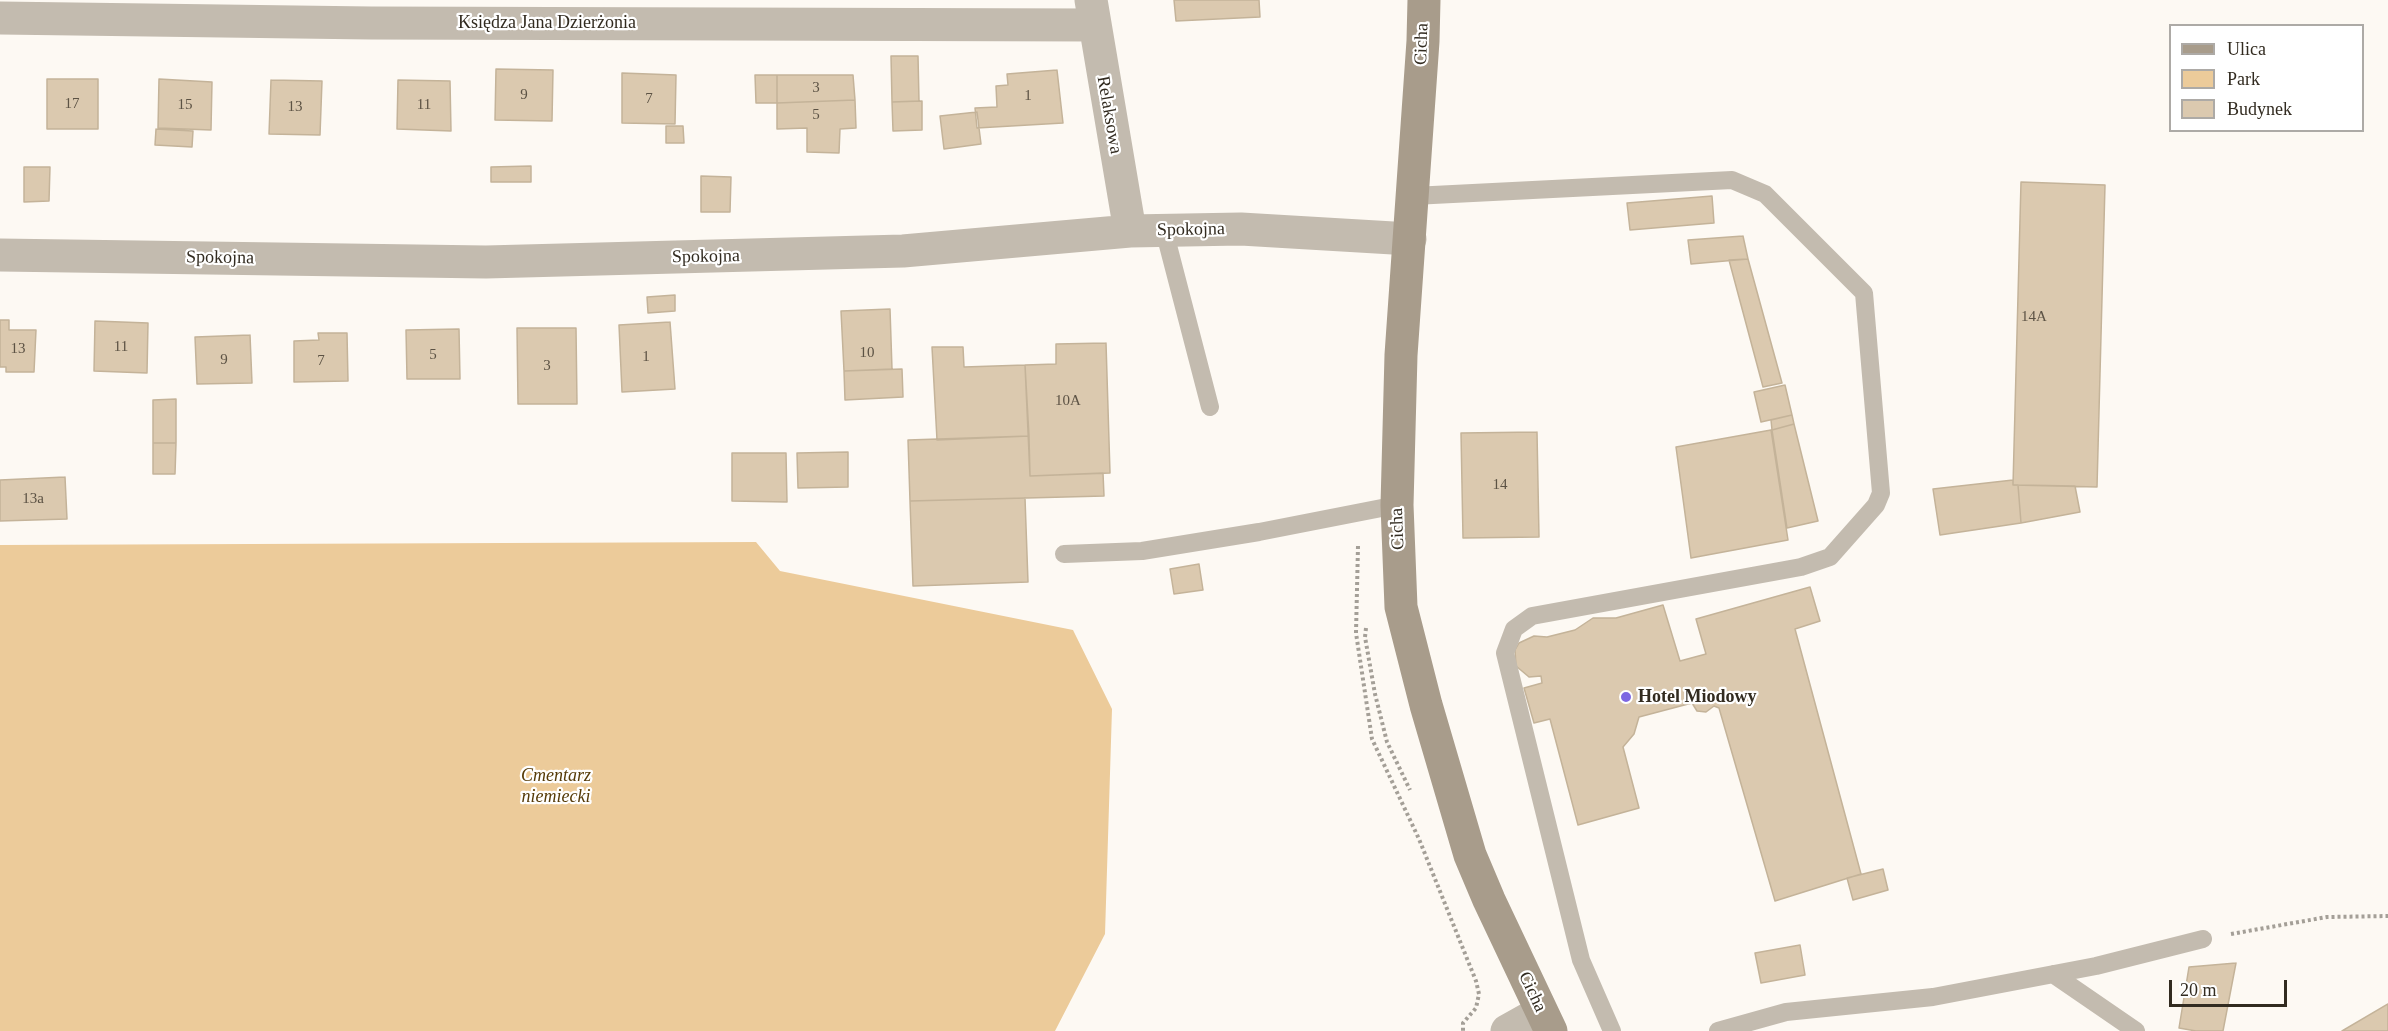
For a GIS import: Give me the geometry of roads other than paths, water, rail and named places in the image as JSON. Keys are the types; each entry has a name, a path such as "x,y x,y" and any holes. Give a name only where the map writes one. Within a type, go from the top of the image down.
{"street":[{"name":"Cicha","path":"1424,0 1401,355 1397,505 1401,607 1470,855 1546,1021"},
{"name":"Księdza Jana Dzierżonia","path":"0,18 383,23 1092,13"},
{"name":"Relaksowa","path":"1092,13 1130,231"},
{"name":"Spokojna","path":"0,255 486,262 903,251 1164,230 1241,229 1410,239"},
{"path":"1507,1031 1546,1021"}],"lane":[{"path":"1413,196 1732,180 1765,194 1864,293 1881,493 1876,505 1830,557 1801,567 1532,616 1514,629 1505,652 1581,960 1612,1031"},
{"path":"1164,230 1210,407"},
{"path":"1064,554 1142,551 1293,526 1397,505"},
{"path":"1718,1031 1786,1012 1933,997 2096,966 2203,939"},
{"path":"2053,974 2136,1031"}],"place":[{"name":"Hotel Miodowy","path":"1626,697"}],"park label":[{"name":"Cmentarz niemiecki","path":"556,786"}]}
